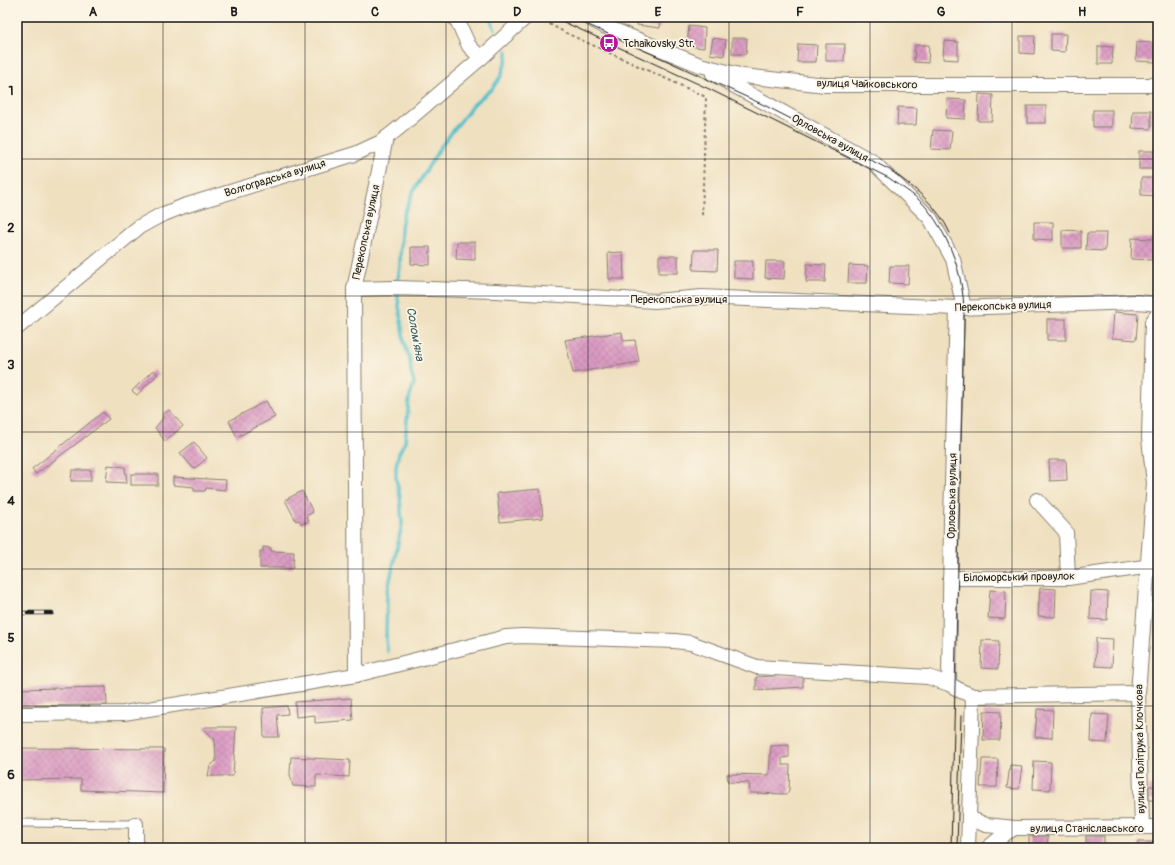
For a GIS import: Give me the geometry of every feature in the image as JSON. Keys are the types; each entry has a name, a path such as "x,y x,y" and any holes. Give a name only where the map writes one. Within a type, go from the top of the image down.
{"street":[{"path":"454,17 458,22 469,46 481,58"},
{"name":"Волгоградська вулиця","path":"17,328 139,227 159,216 184,206 355,154 386,138 400,128 481,58 526,17"},
{"name":"вулиця Чайковського","path":"587,17 604,26 694,63 743,76 826,85 1158,85"},
{"name":"Орловська вулиця","path":"694,63 873,162 930,218 953,259 960,308 951,511 950,684"},
{"name":"Перекопська вулиця","path":"386,138 354,289 396,288 496,291 655,301 702,297 960,308 1138,302 1158,304"},
{"path":"354,289 356,675"},
{"name":"вулиця Політрука Клочкова","path":"1142,827 1138,692 1153,566 1154,483 1150,438 1152,322 1158,314"},
{"path":"1037,500 1066,532 1068,578"},
{"name":"Біломорський провулок","path":"950,578 1068,578 1153,566"},
{"path":"22,714 124,714 356,675 506,637 522,636 675,641 691,643 757,667 928,677 950,684 961,691 974,696 1138,692"},
{"path":"968,848 974,696"},
{"name":"вулиця Станіславського","path":"969,818 986,824 1015,828 1158,827"},
{"path":"136,824 136,848"},
{"name":"вулиця Станіславського","path":"988,848 1006,833 1015,828"}],"lane":[{"path":"17,823 136,824"}],"path":[{"path":"538,17 564,32 706,97 702,216"}],"building":[{"path":"638,17 661,17 660,28 637,25"},
{"path":"689,26 705,28 704,48 687,46"},
{"path":"1051,34 1066,34 1065,52 1051,51"},
{"path":"1020,36 1035,36 1034,54 1020,53"},
{"path":"713,38 726,40 724,56 710,54"},
{"path":"732,38 747,38 746,54 732,54"},
{"path":"944,41 958,42 958,60 943,59"},
{"path":"1137,42 1156,43 1155,62 1136,61"},
{"path":"798,44 817,45 816,62 797,62"},
{"path":"826,44 845,44 844,61 826,61"},
{"path":"915,45 929,45 928,63 914,62"},
{"path":"1098,46 1113,47 1112,64 1098,64"},
{"path":"979,94 993,95 992,121 978,121"},
{"path":"947,99 966,100 965,119 946,118"},
{"path":"1027,106 1046,106 1046,123 1027,123"},
{"path":"898,107 917,108 916,125 897,125"},
{"path":"1093,110 1112,110 1112,127 1093,127"},
{"path":"1133,111 1151,111 1151,129 1132,128"},
{"path":"933,130 952,131 950,150 931,149"},
{"path":"1139,151 1158,151 1158,169 1139,169"},
{"path":"1141,178 1158,178 1158,196 1141,195"},
{"path":"1034,222 1053,222 1053,240 1034,239"},
{"path":"1062,230 1081,231 1081,248 1062,248"},
{"path":"1087,233 1106,233 1105,251 1086,250"},
{"path":"1132,238 1154,239 1152,260 1131,259"},
{"path":"457,242 475,242 475,260 456,259"},
{"path":"411,247 430,247 430,265 411,264"},
{"path":"694,250 718,250 717,271 693,270"},
{"path":"623,252 624,279 609,279 608,253"},
{"path":"659,256 678,256 678,273 659,273"},
{"path":"734,261 753,261 753,279 734,278"},
{"path":"766,261 785,261 784,279 765,278"},
{"path":"807,264 826,265 825,282 806,282"},
{"path":"849,265 868,266 867,283 848,283"},
{"path":"890,266 909,266 908,284 889,283"},
{"path":"1114,312 1138,314 1136,340 1112,338"},
{"path":"1047,319 1066,319 1066,340 1047,340"},
{"path":"622,332 623,341 635,340 639,362 573,373 565,340"},
{"path":"153,370 158,374 137,395 132,391"},
{"path":"266,401 275,417 237,437 229,421"},
{"path":"169,410 183,426 165,441 155,428 163,418 163,414"},
{"path":"103,412 109,419 36,474 32,469"},
{"path":"194,442 207,458 194,469 180,453"},
{"path":"1049,460 1066,460 1067,480 1050,481"},
{"path":"108,465 125,467 127,483 106,482"},
{"path":"72,470 91,470 91,481 71,481"},
{"path":"131,474 158,474 158,485 131,485"},
{"path":"173,477 226,480 225,490 206,488 205,491 194,491 194,487 173,485"},
{"path":"540,489 543,518 500,522 497,493"},
{"path":"302,491 313,512 306,516 309,521 302,524 299,520 296,521 285,500"},
{"path":"263,547 271,548 271,551 294,552 293,568 260,568 260,551 263,551"},
{"path":"1040,588 1056,589 1055,617 1038,616"},
{"path":"990,590 1006,591 1005,619 988,618"},
{"path":"1091,591 1108,592 1107,620 1090,619"},
{"path":"1096,638 1113,639 1112,667 1095,666"},
{"path":"982,640 999,641 998,669 981,668"},
{"path":"803,674 803,687 756,690 756,677"},
{"path":"106,687 107,705 17,706 17,689"},
{"path":"351,698 353,720 315,723 315,715 296,717 295,702"},
{"path":"287,706 288,714 277,715 279,737 264,737 263,708"},
{"path":"1037,709 1053,710 1052,738 1035,737"},
{"path":"984,711 1001,712 1000,740 983,740"},
{"path":"1092,714 1109,715 1107,743 1091,742"},
{"path":"204,727 236,727 233,776 208,776 210,766 216,761 215,740 204,729"},
{"path":"789,745 789,757 782,758 782,765 790,765 789,790 787,794 750,793 749,783 728,782 727,774 769,775 771,746"},
{"path":"17,748 164,749 163,793 81,790 81,779 17,780"},
{"path":"291,757 350,760 349,777 316,775 316,787 293,786 290,774"},
{"path":"982,759 998,759 997,787 980,787"},
{"path":"1034,761 1051,762 1050,790 1033,789"},
{"path":"1010,765 1022,766 1019,789 1007,788"},
{"path":"1149,786 1158,786 1158,800 1149,800"},
{"path":"1029,836 1048,836 1047,848 1029,848"},
{"path":"1086,836 1104,836 1104,848 1086,848"},
{"path":"1138,842 1157,842 1157,848 1138,848"}],"waterway":[{"name":"Солом'яна","path":"489,17 495,29"},
{"name":"Солом'яна","path":"397,285 400,267 401,228 403,216 413,192 441,146 474,104 492,89 501,76 507,58 507,51"},
{"name":"Солом'яна","path":"387,651 387,594 402,524 400,496 396,479 396,466 399,453 405,442 409,399 414,383 410,360 404,342 397,291"}],"tram line":[{"path":"553,17 707,88 889,178 925,206 946,238 958,269 963,297 964,315 951,848"},
{"path":"571,17 764,105 890,170 908,183 932,206 939,214 950,233"},
{"path":"957,848 961,716"}],"railway":[{"path":"17,613 52,613"}],"place":[{"name":"Tchaikovsky Str.","path":"609,43"}]}
